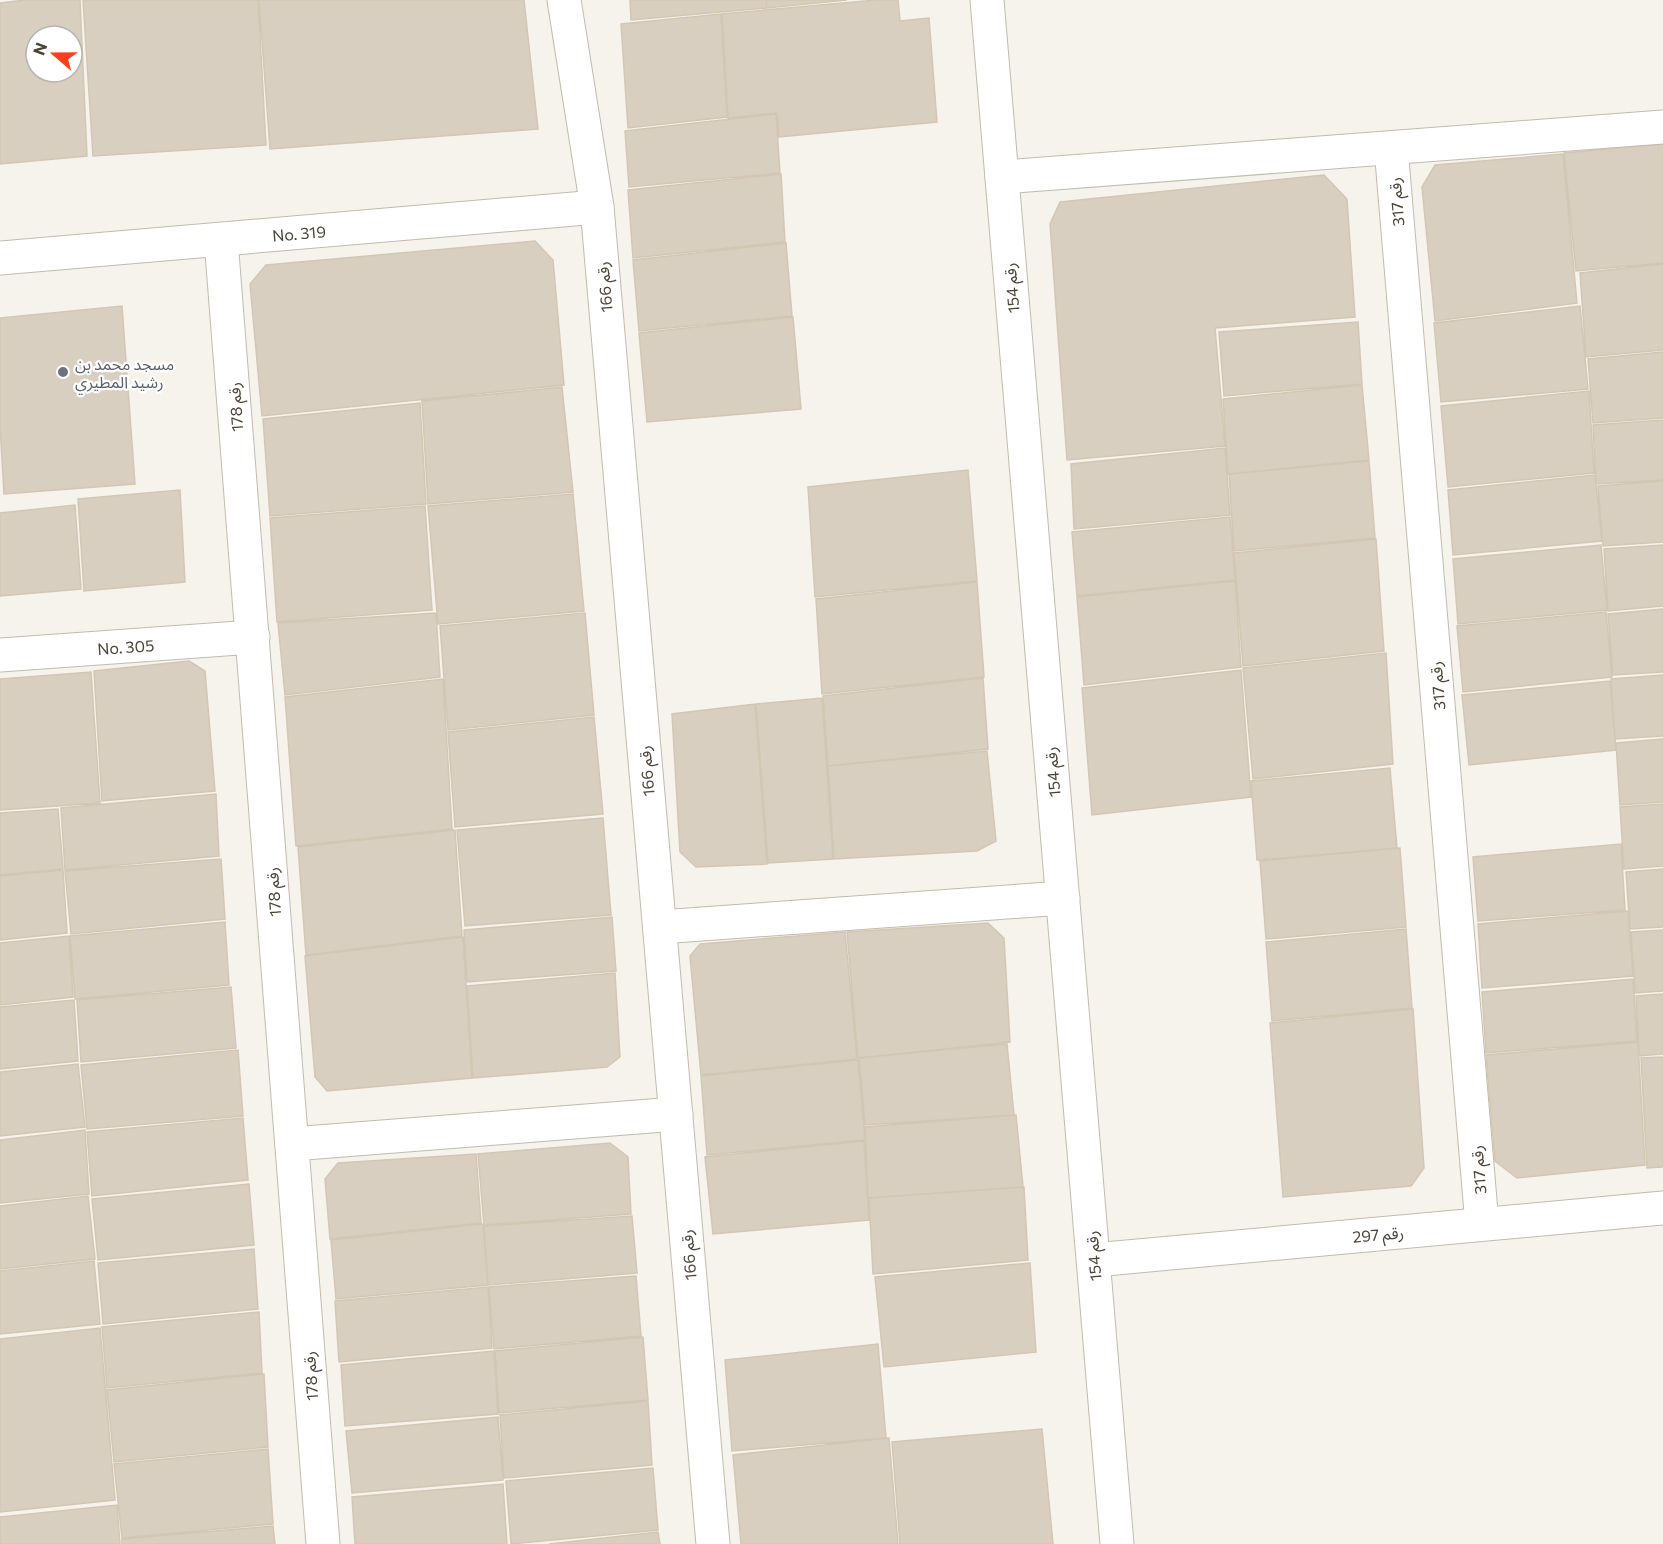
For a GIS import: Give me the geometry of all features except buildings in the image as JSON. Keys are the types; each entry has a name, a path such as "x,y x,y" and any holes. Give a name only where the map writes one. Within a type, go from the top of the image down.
{"street":[{"name":"رقم 166","path":"564,0 597,207 713,1544"},
{"name":"رقم 154","path":"987,0 1117,1544"},
{"path":"1002,177 1663,127"},
{"name":"رقم 317","path":"1391,148 1482,1224"},
{"name":"No. 319","path":"0,258 597,207"},
{"name":"رقم 178","path":"221,240 323,1544"},
{"name":"No. 305","path":"0,656 253,637"},
{"path":"660,927 1063,898"},
{"path":"292,1144 676,1114"},
{"name":"رقم 297","path":"1094,1260 1663,1208"}],"place":[{"name":"مسجد محمد بن رشيد المطيري","path":"63,372"}]}
